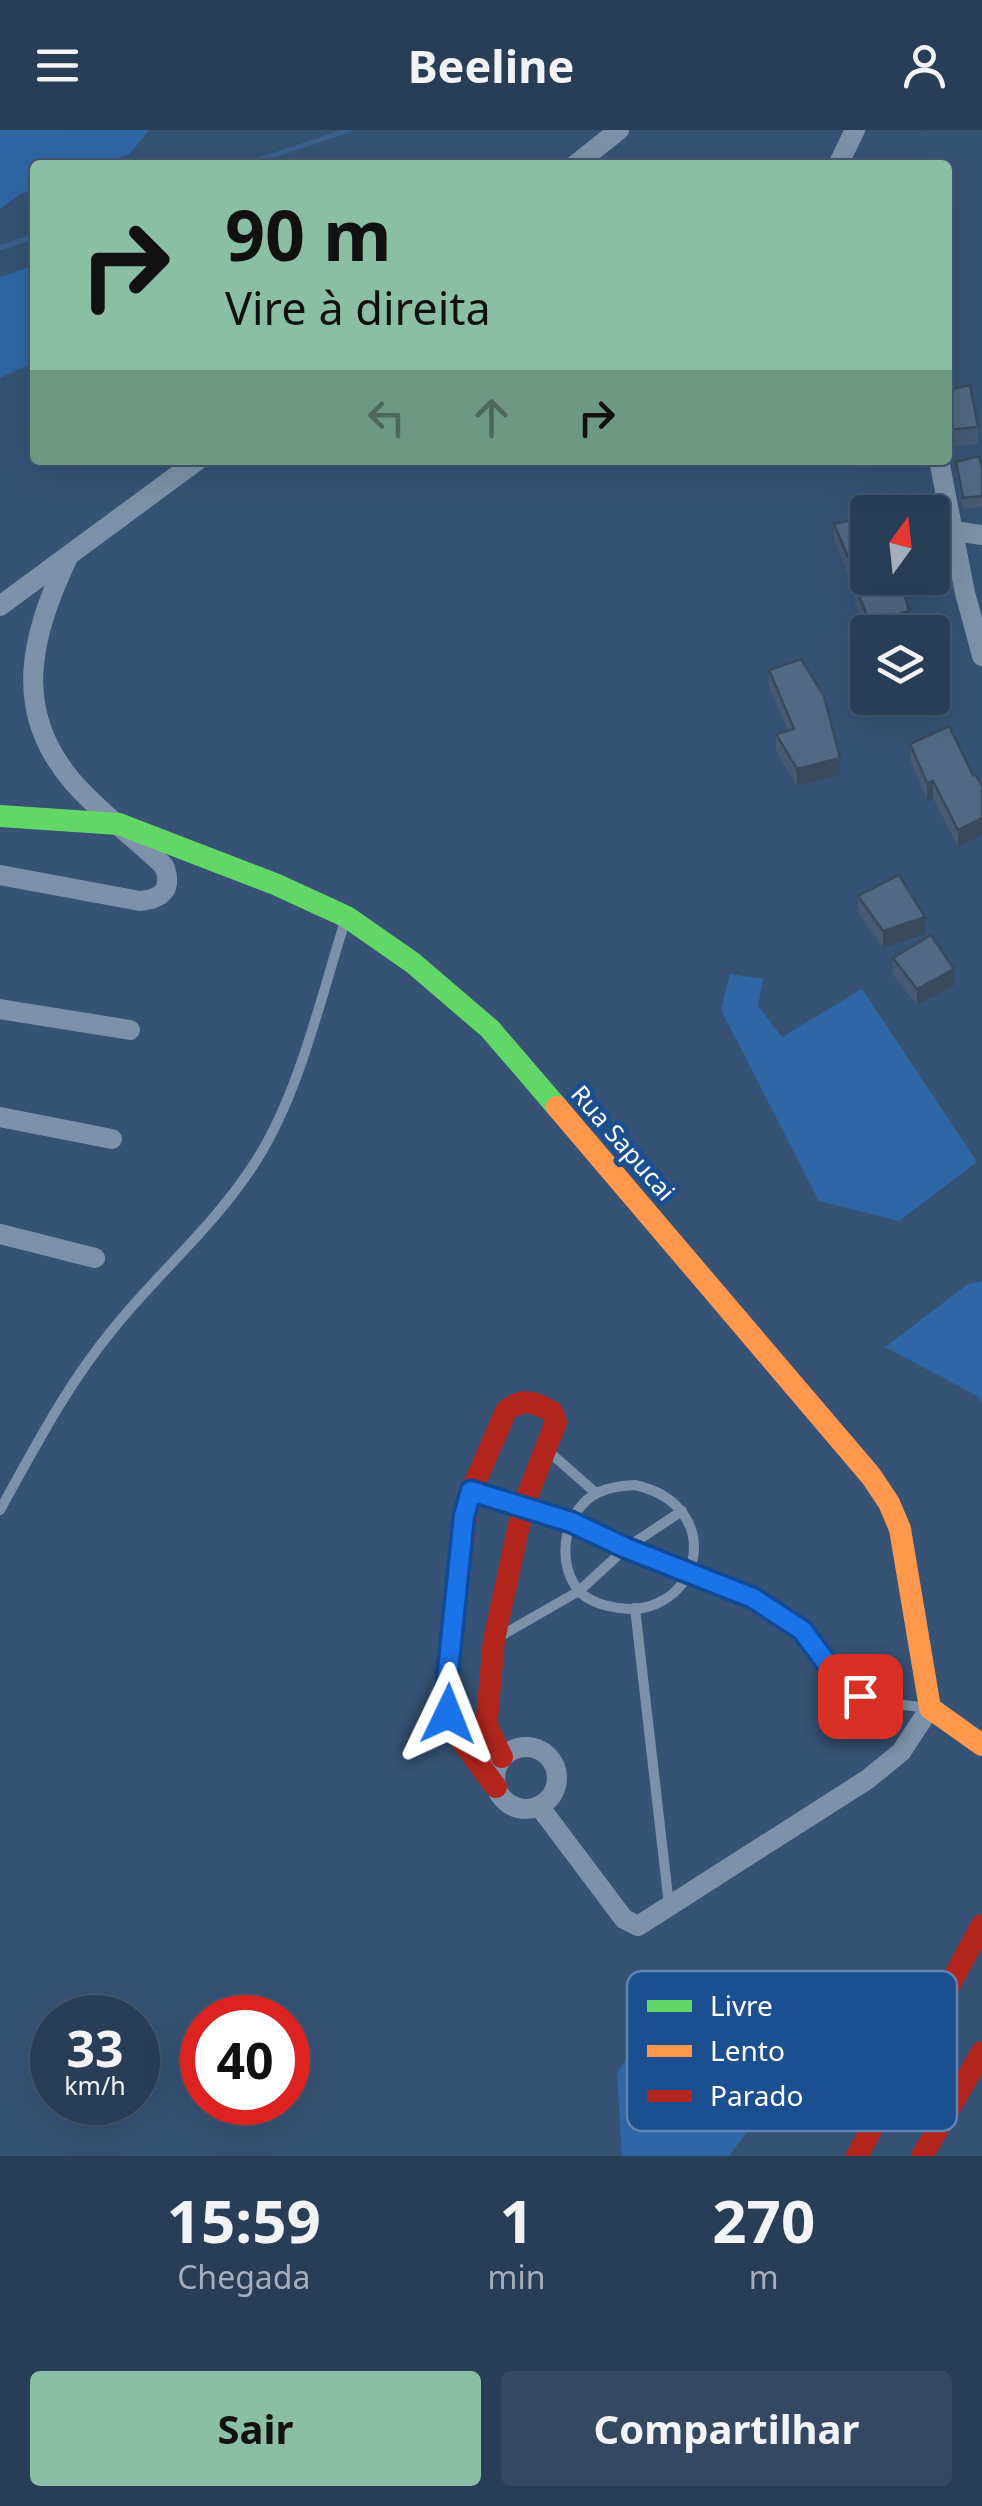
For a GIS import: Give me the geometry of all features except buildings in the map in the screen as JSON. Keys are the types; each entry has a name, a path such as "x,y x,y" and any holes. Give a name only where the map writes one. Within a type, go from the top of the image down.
{"main road":[{"name":"Rua Sapucai","path":"0,816 120,824 275,884 347,917 413,963 490,1030 871,1476 889,1503 900,1529 930,1708"},
{"path":"496,1787 450,1726 445,1700 464,1516 506,1411 515,1402 526,1400 552,1412 555,1430 523,1507 494,1640 486,1719 502,1757"},
{"path":"930,1708 982,1744"},
{"path":"957,1971 982,1925"},
{"path":"957,2095 982,2052"},
{"path":"857,2156 871,2131"},
{"path":"922,2156 936,2131"}],"street":[{"path":"581,160 620,130"},
{"path":"840,160 855,130"},
{"path":"0,606 191,465"},
{"path":"940,465 965,593 982,656"},
{"path":"954,530 982,535"},
{"path":"0,875 140,901 157,899 166,892 168,878 164,866 74,783 49,748 37,720 31,688 35,646 48,599 68,557"},
{"path":"0,1009 130,1030"},
{"path":"0,1117 112,1139"},
{"path":"0,1234 95,1258"},
{"path":"539,1806 628,1924 638,1926 868,1778 901,1752 930,1708"},
{"path":"520,1748 531,1748 548,1756 556,1784 547,1800 529,1809 508,1804 496,1787 496,1766 502,1757 520,1748"}],"lane":[{"path":"0,1510 67,1388 158,1274 233,1195 259,1156 291,1088 347,917"},
{"path":"547,1450 596,1494"},
{"path":"635,1485 652,1489 682,1511 694,1540 692,1572 664,1599 635,1608 615,1608 596,1603 578,1591 565,1552 571,1522 596,1494 616,1486 635,1485"},
{"path":"471,1491 571,1522 780,1612 802,1630 837,1677 860,1696 877,1702 930,1708"},
{"path":"494,1640 578,1591 626,1548 682,1511"},
{"path":"635,1608 669,1907"}],"shaded area":[{"path":"0,130 149,130 130,154 114,160 30,160 30,191 0,209"},
{"path":"30,267 30,364 0,378 0,277"},
{"path":"730,974 763,979 758,1006 782,1037 862,989 977,1162 899,1221 819,1201 721,1010"},
{"path":"982,1281 982,1404 979,1397 885,1347 968,1284"},
{"path":"627,2057 627,2131 748,2131 729,2156 622,2156 617,2074"}],"waterway":[{"path":"260,160 349,130"},
{"path":"0,248 30,238"}],"traffic: fast":[{"path":"0,816 119,824 275,884 347,917 413,963 490,1029 557,1107"}],"traffic: slow":[{"path":"557,1107 871,1476 889,1503 900,1529 930,1708 982,1745"}],"traffic: jam":[{"path":"496,1787 450,1725 445,1700 468,1499 506,1411 529,1402 552,1412 556,1422 523,1507 494,1640 487,1719 502,1757"},
{"path":"957,1971 982,1925"},
{"path":"957,2095 982,2052"},
{"path":"857,2156 871,2131"},
{"path":"922,2156 936,2131"}],"route":[{"path":"448,1714 445,1700 464,1516 471,1491 571,1522 780,1612 802,1630 847,1688 860,1696"}]}
